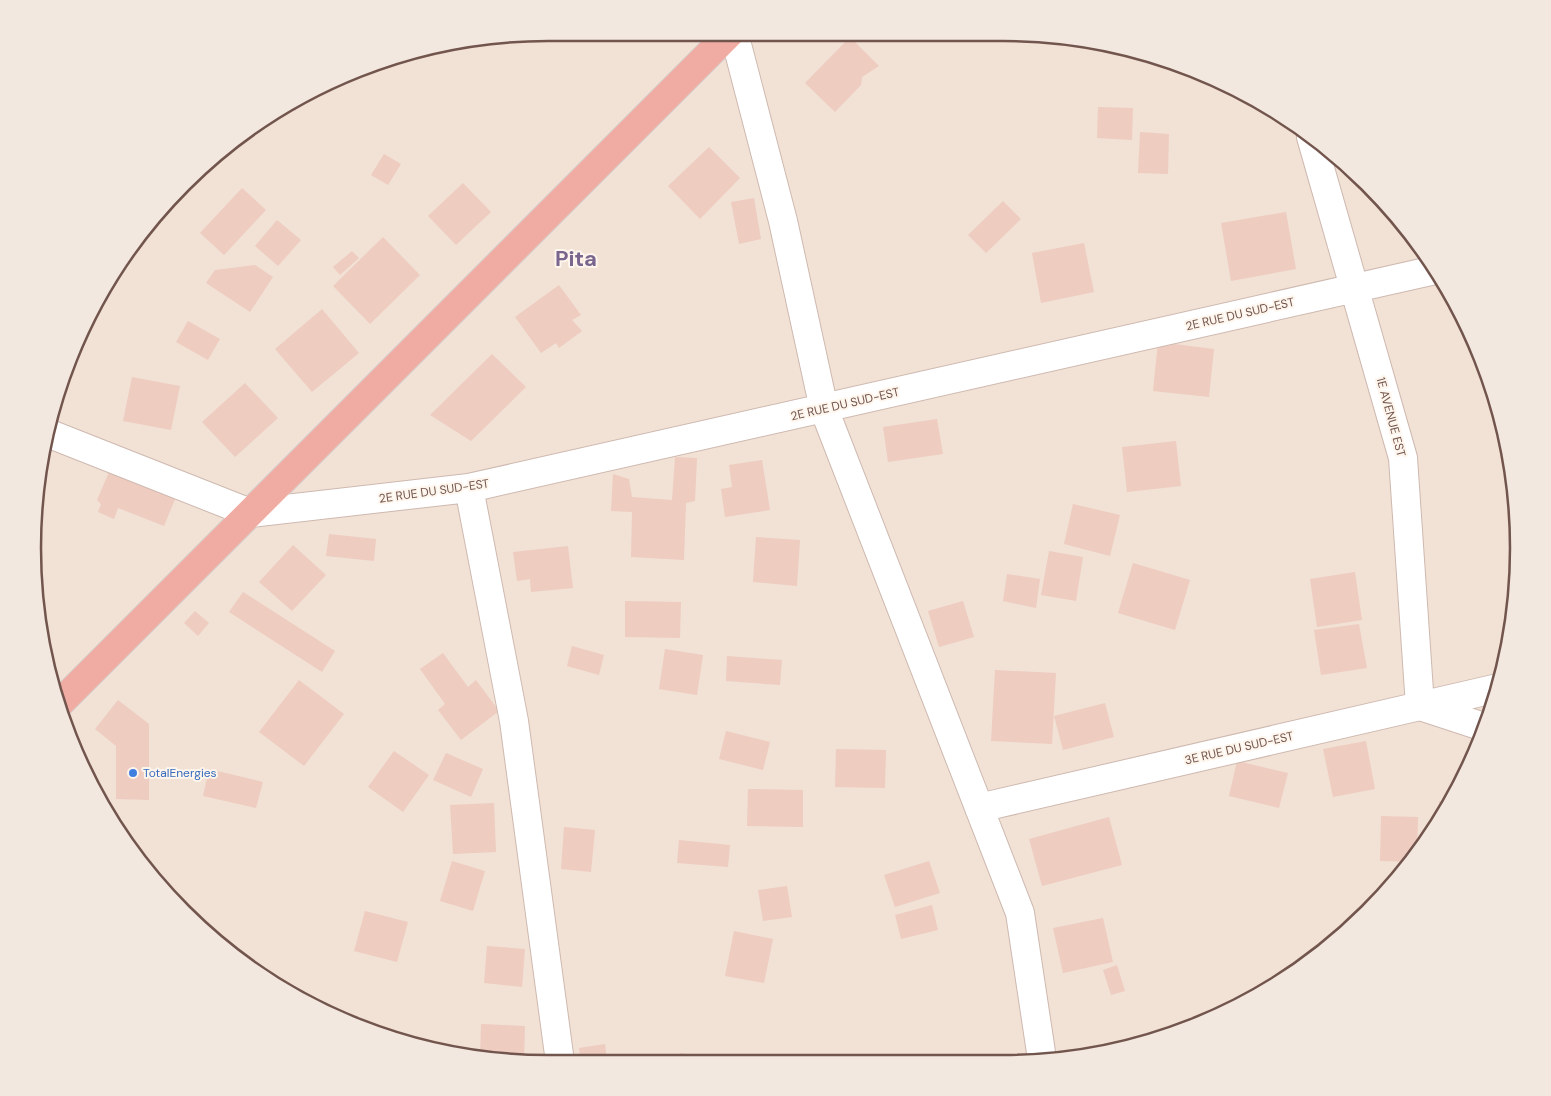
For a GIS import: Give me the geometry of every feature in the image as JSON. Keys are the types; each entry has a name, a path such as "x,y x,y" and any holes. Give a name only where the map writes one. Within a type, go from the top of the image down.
{"highway":[{"path":"64,698 723,41"}],"street":[{"path":"734,41 783,221 824,409 1020,913 1041,1053"},
{"name":"1E AVENUE EST","path":"1315,149 1356,288 1403,458 1420,706"},
{"name":"2E RUE DU SUD-EST","path":"250,512 468,488 1428,272"},
{"path":"54,436 250,512"},
{"path":"468,488 514,721 559,1055"},
{"name":"3E RUE DU SUD-EST","path":"979,808 1489,690"},
{"path":"1420,706 1478,725"}],"shaded area":[{"path":"1003,41 1036,42 1102,51 1166,68 1197,80 1256,109 1285,127 1337,167 1384,214 1424,266 1442,295 1471,354 1483,385 1500,449 1505,482 1509,515 1509,581 1500,647 1492,679 1483,711 1457,772 1442,801 1405,856 1384,882 1337,929 1285,969 1227,1002 1166,1028 1102,1045 1036,1054 1003,1055 515,1054 449,1045 417,1037 385,1028 324,1002 295,987 240,950 214,929 167,882 127,830 94,772 68,711 51,647 42,581 42,515 51,449 68,385 80,354 109,295 127,266 167,214 214,167 266,127 324,94 385,68 449,51 515,42"}],"building":[{"path":"846,41 854,41 879,66 862,77 861,85 835,112 805,83"},
{"path":"1098,107 1133,108 1132,140 1097,138"},
{"path":"1140,132 1169,134 1168,174 1138,173"},
{"path":"709,147 740,178 700,219 668,186"},
{"path":"384,154 401,164 388,185 371,175"},
{"path":"463,183 491,212 456,245 428,216"},
{"path":"242,188 266,210 224,255 200,233"},
{"path":"754,198 761,239 739,244 731,202"},
{"path":"1003,201 1021,219 986,253 968,235"},
{"path":"1286,212 1296,269 1231,281 1221,223"},
{"path":"277,220 301,240 278,266 255,246"},
{"path":"383,237 420,275 370,324 333,286"},
{"path":"1084,243 1094,292 1041,303 1032,253"},
{"path":"352,251 359,258 340,275 333,267"},
{"path":"255,265 273,277 250,312 206,283 215,270"},
{"path":"559,285 581,315 572,320 582,331 559,348 556,343 541,353 515,317"},
{"path":"322,309 359,353 312,392 275,349"},
{"path":"188,321 220,339 208,360 176,342"},
{"path":"1158,342 1214,349 1209,397 1153,391"},
{"path":"492,354 526,387 471,441 430,415"},
{"path":"132,377 180,386 171,430 123,421"},
{"path":"245,383 278,418 235,457 202,422"},
{"path":"937,419 943,454 888,462 883,427"},
{"path":"1176,441 1181,486 1127,492 1122,447"},
{"path":"675,457 697,458 695,501 686,503 684,560 631,557 632,512 611,511 613,474 629,479 632,497 672,500"},
{"path":"762,460 770,510 725,517 721,489 732,487 729,465"},
{"path":"112,465 178,492 164,526 118,508 114,519 98,512 101,504 97,500"},
{"path":"1073,504 1120,515 1110,556 1064,544"},
{"path":"329,534 376,539 374,561 326,556"},
{"path":"756,537 800,540 797,586 753,582"},
{"path":"293,545 326,575 292,611 259,582"},
{"path":"568,546 573,588 531,592 530,579 517,581 513,552"},
{"path":"1049,551 1083,557 1076,601 1041,595"},
{"path":"1133,563 1190,580 1175,630 1118,613"},
{"path":"1355,572 1362,620 1317,627 1310,579"},
{"path":"1007,574 1040,579 1036,608 1003,601"},
{"path":"243,592 335,651 322,672 229,612"},
{"path":"625,601 681,602 680,638 625,637"},
{"path":"963,601 974,637 939,647 928,611"},
{"path":"195,611 209,623 198,636 184,623"},
{"path":"1359,624 1367,668 1321,675 1314,630"},
{"path":"572,646 604,655 599,675 567,666"},
{"path":"665,649 703,655 697,695 659,689"},
{"path":"443,653 468,687 476,680 499,711 461,740 438,710 445,704 420,669"},
{"path":"727,656 782,660 780,685 726,681"},
{"path":"995,670 1056,673 1052,744 991,741"},
{"path":"299,680 344,714 304,766 259,732"},
{"name":"TotalEnergies","path":"118,700 149,724 149,800 116,799 116,746 95,729"},
{"path":"1105,703 1114,737 1063,750 1054,716"},
{"path":"726,731 770,742 763,770 719,759"},
{"path":"1366,741 1375,789 1333,797 1323,749"},
{"path":"836,749 886,750 885,788 835,787"},
{"path":"394,751 429,775 403,812 368,787"},
{"path":"446,753 483,769 471,797 433,780"},
{"path":"1237,761 1288,773 1279,808 1229,796"},
{"path":"209,769 263,782 256,808 203,796"},
{"path":"748,789 803,790 803,827 747,826"},
{"path":"494,803 496,852 453,854 450,805"},
{"path":"1381,816 1418,817 1417,839 1400,862 1380,861"},
{"path":"1109,817 1122,865 1042,886 1029,839"},
{"path":"564,827 595,830 591,872 561,869"},
{"path":"679,840 730,845 728,867 677,863"},
{"path":"452,861 485,871 473,911 440,901"},
{"path":"929,861 940,893 895,907 884,875"},
{"path":"787,886 792,917 763,921 758,890"},
{"path":"932,905 938,930 901,939 895,915"},
{"path":"365,911 408,922 397,962 354,951"},
{"path":"1103,918 1113,962 1063,973 1053,928"},
{"path":"734,931 773,939 764,983 725,976"},
{"path":"487,946 525,949 522,987 484,983"},
{"path":"1117,965 1125,991 1111,995 1103,970"},
{"path":"481,1024 525,1026 524,1054 480,1050"},
{"path":"605,1044 606,1055 580,1055 579,1048"}],"place":[{"name":"TotalEnergies","path":"133,773"}],"district":[{"name":"Pita","path":"576,258"}]}
